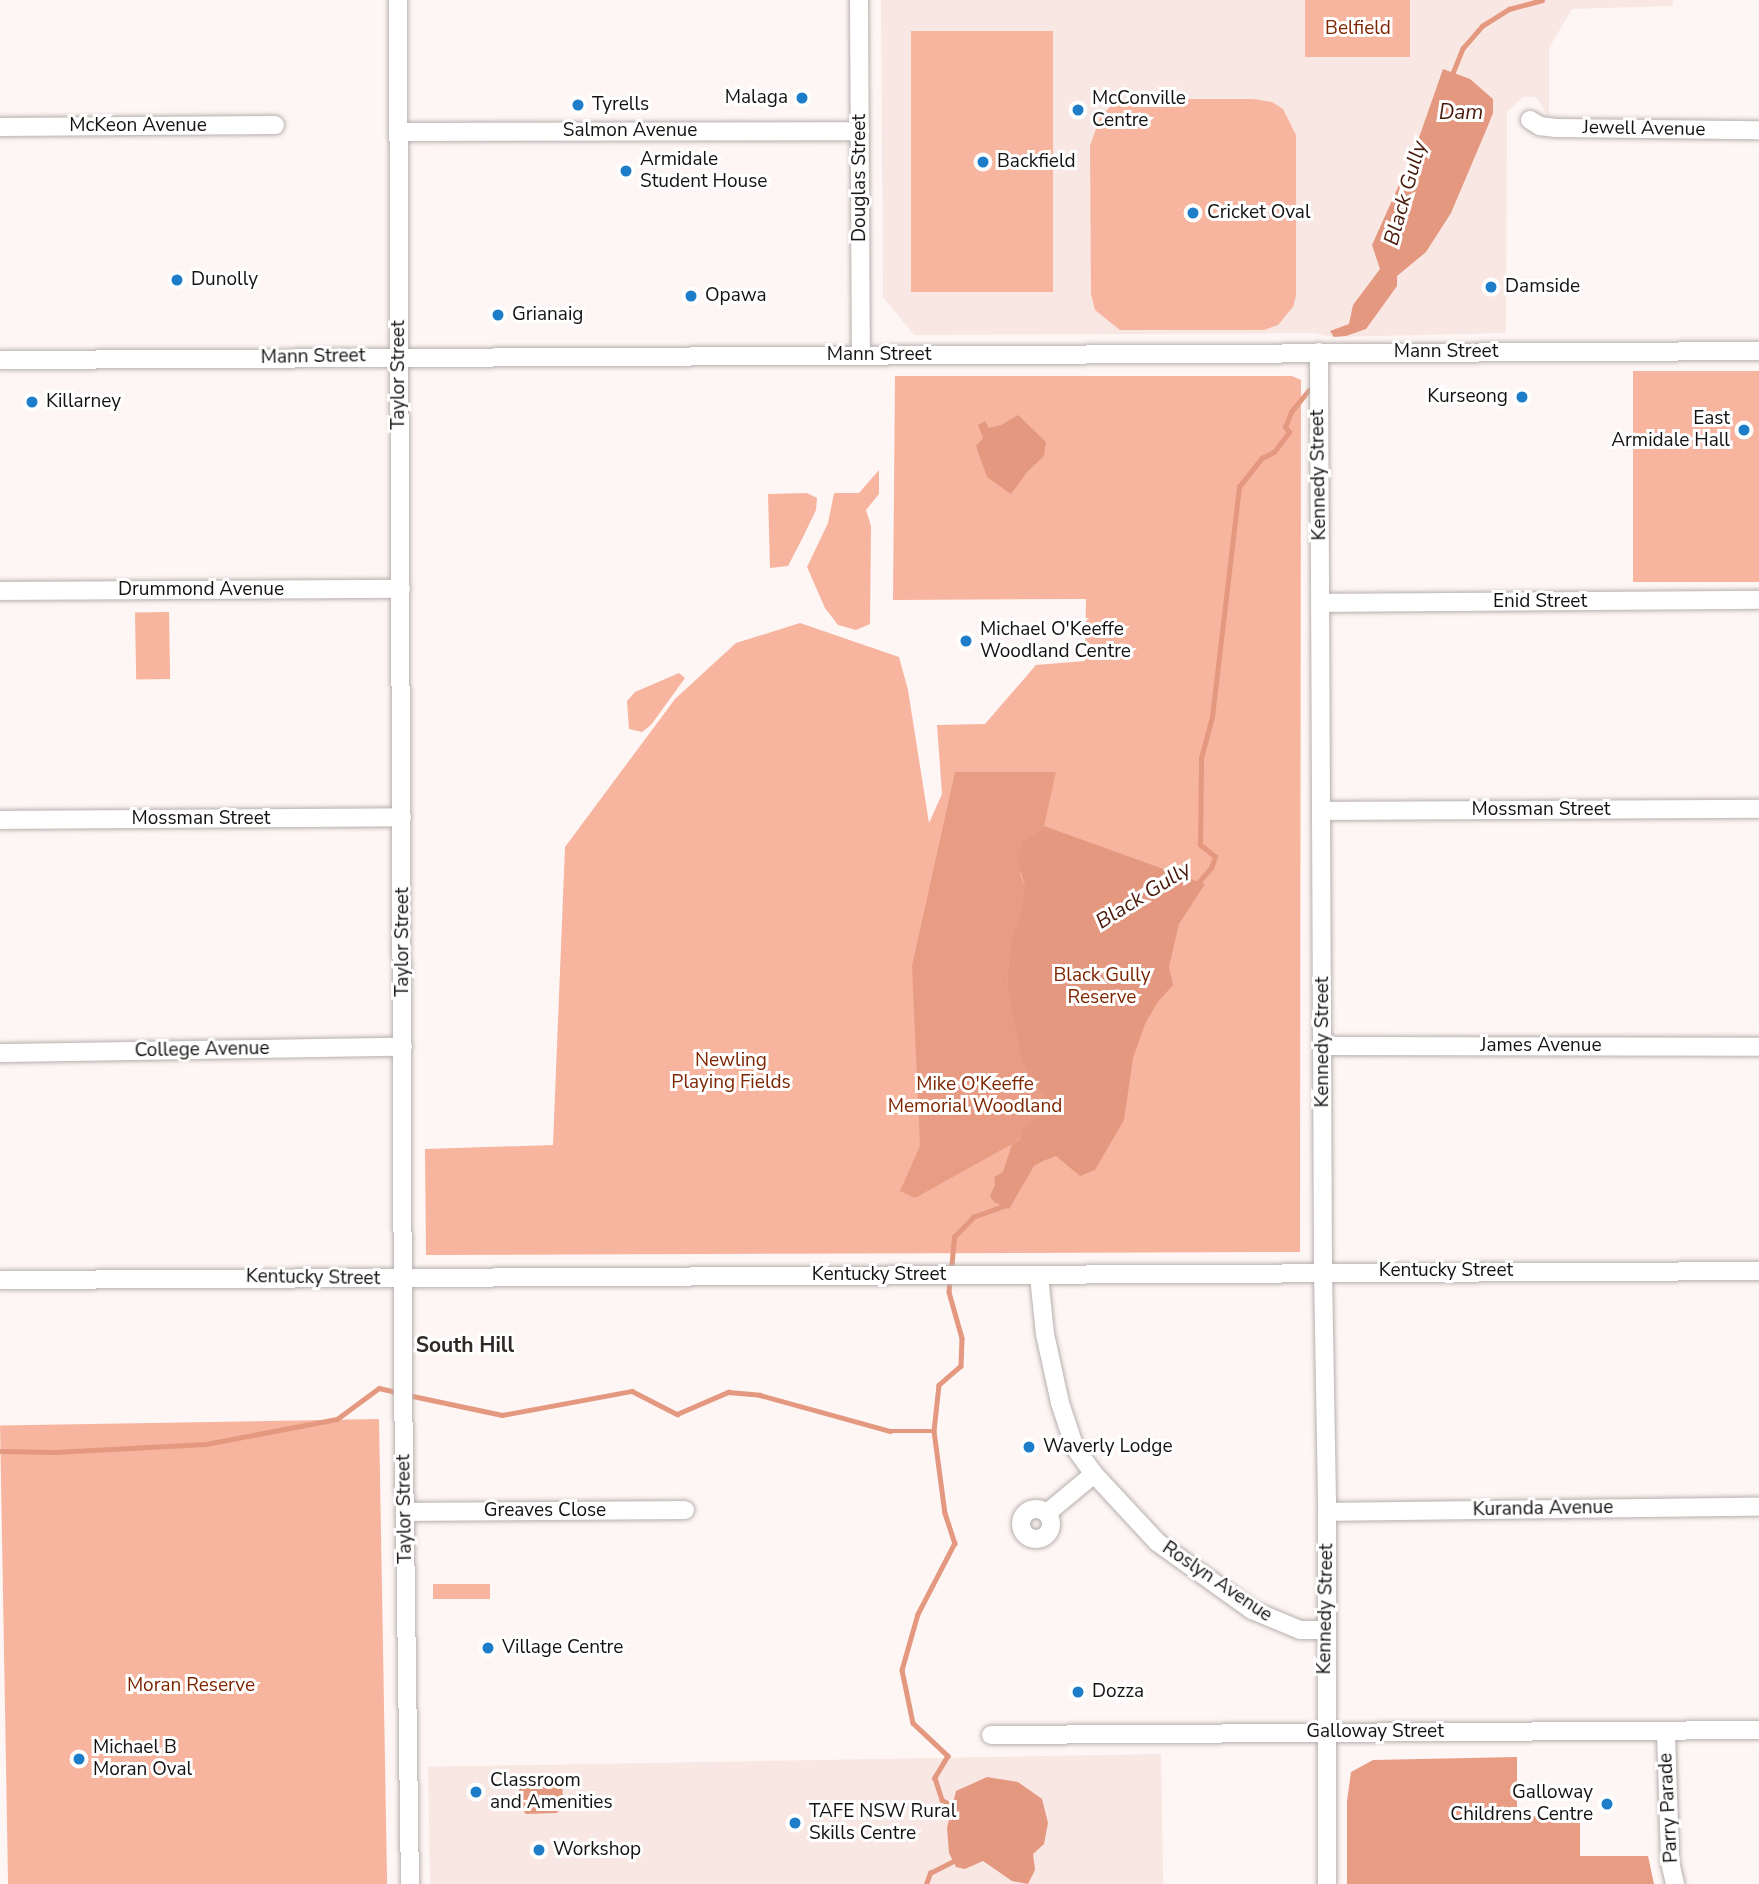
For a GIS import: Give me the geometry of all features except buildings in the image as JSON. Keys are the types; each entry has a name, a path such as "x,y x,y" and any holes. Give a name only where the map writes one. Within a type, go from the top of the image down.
{"street":[{"name":"Taylor Street","path":"398,0 405,1279 403,1385 410,1884"},
{"name":"Douglas Street","path":"859,0 861,355"},
{"name":"Jewell Avenue","path":"1530,120 1540,126 1556,128 1759,130"},
{"name":"McKeon Avenue","path":"0,127 275,125"},
{"name":"Salmon Avenue","path":"400,131 860,131"},
{"name":"Mann Street","path":"0,360 1759,351"},
{"name":"Kennedy Street","path":"1319,352 1327,1884"},
{"name":"Drummond Avenue","path":"0,591 401,589"},
{"name":"Enid Street","path":"1320,603 1759,600"},
{"name":"Mossman Street","path":"1322,811 1759,809"},
{"name":"Mossman Street","path":"0,820 402,817"},
{"name":"James Avenue","path":"1324,1046 1759,1047"},
{"name":"College Avenue","path":"0,1053 403,1048"},
{"name":"Kentucky Street","path":"0,1280 278,1276 405,1279 596,1275 1039,1276 1759,1271"},
{"name":"Roslyn Avenue","path":"1039,1276 1045,1335 1063,1415 1075,1448 1094,1474 1157,1542 1252,1610 1300,1630 1325,1630"},
{"path":"1047,1513 1094,1474"},
{"name":"Kuranda Avenue","path":"1327,1511 1759,1507"},
{"name":"Greaves Close","path":"405,1512 685,1510"},
{"name":"Galloway Street","path":"991,1735 1759,1731"},
{"name":"Parry Parade","path":"1666,1732 1670,1862 1675,1884"}],"shaded area":[{"path":"881,0 1673,0 1673,6 1572,9 1549,48 1549,117 1536,97 1523,97 1507,112 1506,333 1334,337 1312,333 914,335 883,297"},
{"name":"TAFE NSW Rural Skills Centre","path":"1161,1754 1163,1884 430,1884 428,1767"}],"green space":[{"name":"Belfield","path":"1305,0 1410,0 1410,57 1305,57"},
{"name":"Backfield","path":"911,31 1053,31 1053,292 911,292"},
{"name":"Cricket Oval","path":"1118,99 1253,99 1272,102 1283,109 1296,135 1296,296 1293,307 1278,325 1264,330 1120,330 1095,310 1091,294 1090,146 1100,117"},
{"path":"1633,371 1759,371 1759,582 1633,582"},
{"path":"895,376 1292,376 1301,380 1300,1252 426,1255 425,1149 553,1145 565,847 675,699 736,643 800,623 899,657 908,690 929,823 942,794 937,725 985,724 1036,665 1085,661 1086,599 893,600"},
{"path":"879,470 879,494 866,510 871,526 870,624 856,630 838,625 825,608 807,567 828,523 834,493 859,493"},
{"path":"807,493 817,498 816,510 803,537 788,566 770,568 768,494"},
{"path":"169,612 170,679 136,680 135,613"},
{"path":"679,673 685,678 651,725 642,732 629,729 627,701 635,692"},
{"name":"Mike O'Keeffe Memorial Woodland","path":"955,772 1056,772 1044,826 1020,874 1025,886 1020,915 1010,943 1007,988 1021,1059 1035,1087 1049,1100 1051,1114 1012,1144 915,1198 900,1191 920,1146 912,966"},
{"name":"Moran Reserve","path":"379,1419 387,1884 8,1884 0,1426"},
{"path":"433,1584 490,1584 490,1599 433,1599"},
{"path":"1517,1757 1517,1816 1580,1816 1580,1856 1648,1856 1654,1884 1347,1884 1347,1801 1351,1772 1373,1760"}],"water":[{"name":"Dam","path":"1443,69 1470,79 1493,99 1493,113 1487,128 1451,213 1426,252 1397,276 1397,286 1366,329 1334,337 1330,331 1349,324 1353,305 1380,269 1372,245 1415,149"},
{"path":"1018,415 1046,442 1044,456 1027,472 1011,494 987,477 976,446 983,438 978,425 985,421 989,428 1001,425"},
{"path":"1044,826 1205,884 1179,924 1169,967 1173,985 1157,1003 1145,1024 1133,1058 1124,1120 1095,1170 1080,1176 1056,1156 1043,1161 1034,1166 1009,1209 994,1202 990,1196 995,1185 994,1177 1003,1172 1012,1144 1020,1139 1023,1128 1041,1116 1051,1114 1049,1100 1035,1087 1021,1059 1007,988 1010,943 1020,915 1025,886 1017,858 1023,842 1041,831"},
{"path":"539,1776 554,1776 562,1780 563,1803 557,1813 526,1814 519,1805 519,1787 526,1780"},
{"path":"987,1777 1018,1782 1042,1799 1048,1823 1044,1844 1033,1854 1035,1870 1028,1884 1012,1881 983,1861 965,1869 956,1867 949,1853 947,1828 956,1791"}],"waterway":[{"name":"Black Gully","path":"1451,77 1463,48 1482,26 1509,9 1542,0"},
{"name":"Black Gully","path":"1197,884 1211,868 1215,857 1200,845 1201,758 1212,717 1239,487 1262,458 1274,452 1289,432 1285,427 1291,412 1309,390"},
{"name":"Black Gully","path":"951,1271 954,1237 973,1217 1006,1205"},
{"path":"950,1279 949,1292 962,1338 961,1366 939,1385 934,1431 945,1513 955,1543 918,1614 902,1670 913,1723 948,1756 935,1778 942,1800 958,1809"},
{"path":"0,1451 55,1452 206,1444 337,1419 379,1388 400,1393"},
{"path":"408,1395 502,1415 632,1391 677,1414 728,1392 760,1395 890,1431 934,1431"},
{"path":"926,1884 930,1873 957,1859"}],"place":[{"name":"Malaga","path":"802,98"},
{"name":"Tyrells","path":"578,105"},
{"name":"McConville Centre","path":"1078,110"},
{"name":"Backfield","path":"983,162"},
{"name":"Armidale Student House","path":"626,171"},
{"name":"Cricket Oval","path":"1193,213"},
{"name":"Dunolly","path":"177,280"},
{"name":"Damside","path":"1491,287"},
{"name":"Opawa","path":"691,296"},
{"name":"Grianaig","path":"498,315"},
{"name":"Kurseong","path":"1522,397"},
{"name":"Killarney","path":"32,402"},
{"name":"East Armidale Hall","path":"1744,430"},
{"name":"Michael O'Keeffe Woodland Centre","path":"966,641"},
{"name":"Waverly Lodge","path":"1029,1447"},
{"name":"Village Centre","path":"488,1648"},
{"name":"Dozza","path":"1078,1692"},
{"name":"Michael B Moran Oval","path":"79,1759"},
{"name":"Classroom and Amenities","path":"476,1792"},
{"name":"Galloway Childrens Centre","path":"1607,1804"},
{"name":"TAFE NSW Rural Skills Centre","path":"795,1823"},
{"name":"Workshop","path":"539,1850"}],"district":[{"name":"South Hill","path":"465,1345"}],"park label":[{"name":"Black Gully Reserve","path":"1102,987"},
{"name":"Newling Playing Fields","path":"731,1072"}]}
